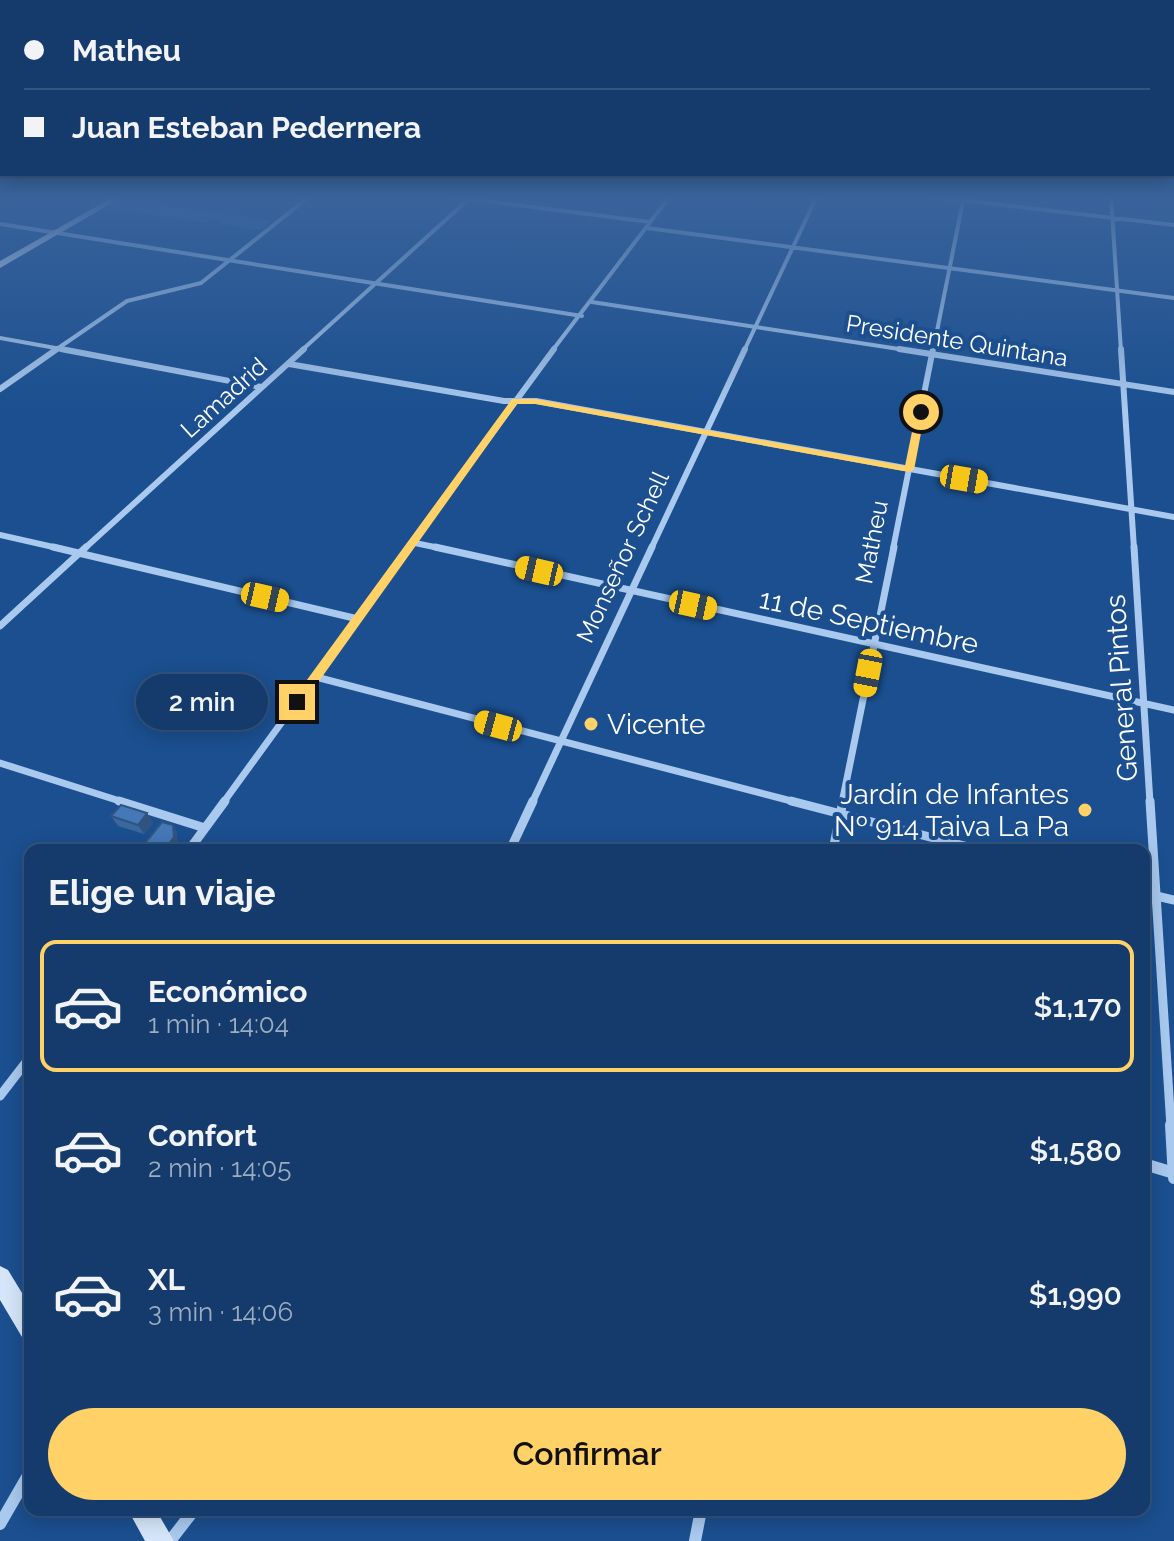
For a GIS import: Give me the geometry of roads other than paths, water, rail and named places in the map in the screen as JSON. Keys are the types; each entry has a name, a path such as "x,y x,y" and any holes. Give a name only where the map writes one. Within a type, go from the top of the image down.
{"main road":[{"path":"0,1278 24,1319"},
{"path":"145,1516 161,1541"}],"street":[{"path":"0,389 127,301 194,286 219,268"},
{"path":"273,268 582,316"},
{"name":"Lamadrid","path":"0,626 393,268"},
{"path":"193,844 415,543 515,401 617,268"},
{"name":"Monseñor Schell","path":"513,844 782,268"},
{"path":"949,268 1174,298"},
{"name":"Matheu","path":"834,844 949,268"},
{"name":"General Pintos","path":"1116,268 1174,1175"},
{"name":"Presidente Quintana","path":"592,302 1174,392"},
{"path":"0,338 261,387"},
{"path":"289,364 515,401 536,401 1174,517"},
{"path":"0,535 358,619"},
{"name":"11 de Septiembre","path":"415,543 1174,710"},
{"path":"316,677 559,743 957,844"},
{"path":"0,763 205,828"},
{"path":"1150,894 1174,900"},
{"path":"0,1096 24,1065"},
{"path":"1150,1166 1174,1175"},
{"path":"0,1524 24,1482"},
{"path":"170,1541 189,1516"},
{"path":"695,1541 700,1516"}],"place":[{"name":"Vicente","path":"591,724"},
{"name":"Jardín de Infantes Nº 914 Taiva La Pa","path":"1085,810"}]}
